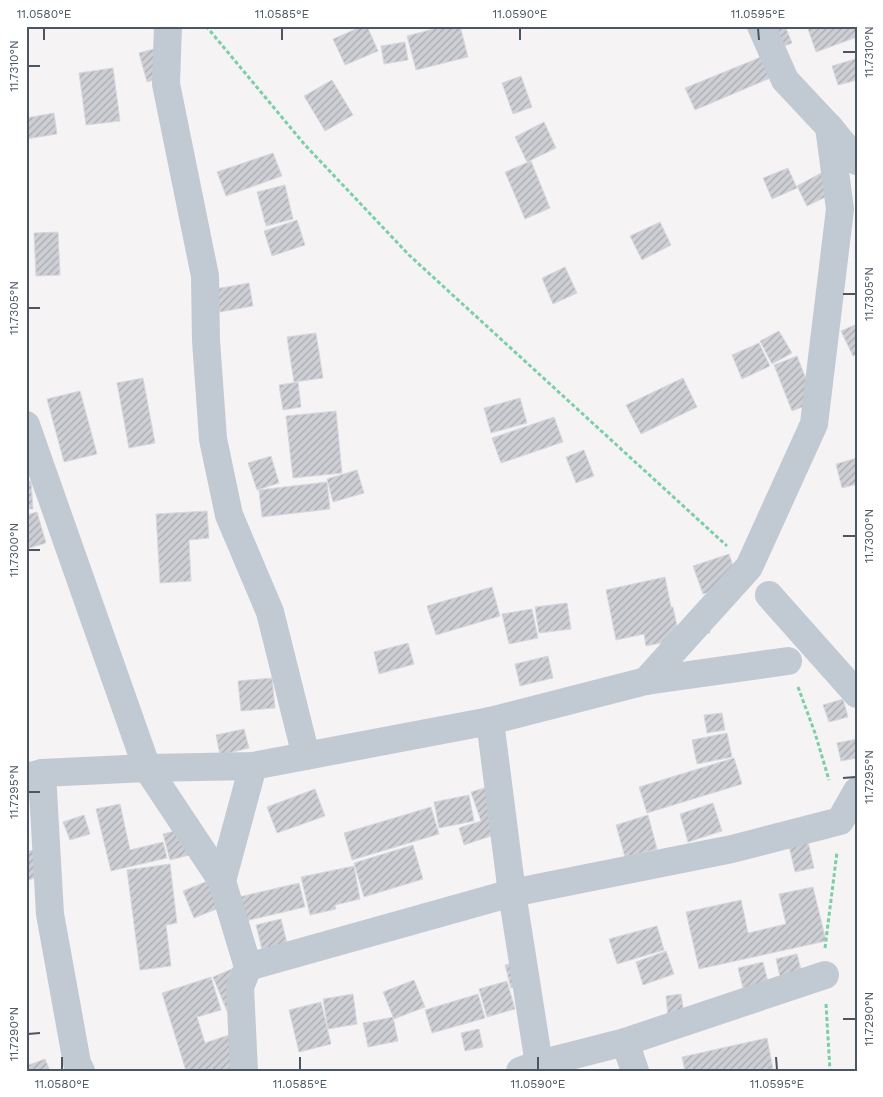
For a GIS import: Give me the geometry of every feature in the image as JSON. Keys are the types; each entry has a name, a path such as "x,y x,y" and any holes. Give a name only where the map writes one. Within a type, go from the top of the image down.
{"street":[{"path":"168,26 166,84 205,276 206,340 213,438 229,515 270,612 306,756"},
{"path":"761,26 785,80 829,127 857,161"},
{"path":"646,680 749,566 814,424 840,209 829,127"},
{"path":"26,425 147,768 222,881 248,966 240,987 244,1071"},
{"path":"769,595 857,694"},
{"path":"72,1068 50,914 34,775 147,768 253,766 490,721 646,680 788,661"},
{"path":"490,721 512,893 529,1068 624,1042 824,975"},
{"path":"222,881 253,766"},
{"path":"248,966 512,893 732,849 849,820 857,792"},
{"path":"624,1042 635,1071"}],"path":[{"path":"206,26 305,145 409,255 749,566"},
{"path":"788,661 849,820 825,946 824,975 830,1071"}],"building":[{"path":"367,26 378,51 345,65 333,39"},
{"path":"445,26 460,26 468,57 416,70 407,36"},
{"path":"764,26 785,26 792,43 764,54"},
{"path":"814,26 857,26 857,37 816,52 808,29"},
{"path":"405,42 408,60 384,64 381,46"},
{"path":"172,44 180,72 147,82 139,53"},
{"path":"766,55 775,76 695,110 685,88"},
{"path":"855,59 857,64 857,80 838,85 832,66"},
{"path":"113,68 120,121 86,125 79,73"},
{"path":"521,76 532,107 513,114 502,83"},
{"path":"332,80 353,115 325,131 304,96"},
{"path":"54,113 57,134 26,139 26,118"},
{"path":"544,122 556,148 527,162 515,137"},
{"path":"273,153 282,176 226,196 217,172"},
{"path":"531,161 550,208 525,219 505,172"},
{"path":"788,168 797,188 772,199 763,178"},
{"path":"823,172 834,193 807,206 797,186"},
{"path":"285,185 293,219 266,226 257,192"},
{"path":"297,220 305,245 272,256 264,231"},
{"path":"660,222 671,245 642,260 630,236"},
{"path":"58,232 60,275 36,276 34,233"},
{"path":"565,267 577,293 553,304 542,278"},
{"path":"249,283 253,306 220,312 215,289"},
{"path":"857,324 857,354 853,356 841,331"},
{"path":"779,331 792,353 772,364 760,341"},
{"path":"316,333 323,378 294,382 287,337"},
{"path":"759,343 770,366 742,379 732,355"},
{"path":"797,356 815,402 792,411 774,365"},
{"path":"143,378 155,443 129,448 117,383"},
{"path":"683,378 697,407 641,434 626,405"},
{"path":"298,382 301,407 283,410 279,385"},
{"path":"80,391 97,454 64,462 47,399"},
{"path":"520,398 527,423 491,433 484,408"},
{"path":"336,411 342,473 293,478 286,416"},
{"path":"554,417 563,442 501,463 492,438"},
{"path":"584,450 594,476 576,483 566,457"},
{"path":"271,456 279,483 257,490 248,463"},
{"path":"857,458 857,484 842,488 836,464"},
{"path":"357,470 364,493 333,502 327,479"},
{"path":"26,481 31,481 33,509 26,509"},
{"path":"327,482 330,509 262,517 259,490"},
{"path":"207,511 209,538 189,540 191,581 160,583 156,514"},
{"path":"37,512 46,543 26,549 26,515"},
{"path":"729,554 739,583 703,594 693,566"},
{"path":"665,577 677,626 707,619 710,633 646,646 644,634 616,640 606,590"},
{"path":"492,587 500,616 436,635 427,606"},
{"path":"567,603 571,629 539,633 535,607"},
{"path":"532,609 538,638 509,644 502,614"},
{"path":"408,643 414,664 379,674 374,652"},
{"path":"548,656 553,678 520,686 515,664"},
{"path":"272,678 275,708 241,711 238,681"},
{"path":"843,699 848,717 829,722 823,705"},
{"path":"722,713 725,730 707,733 704,715"},
{"path":"244,729 249,748 220,755 216,735"},
{"path":"727,733 732,757 697,764 692,740"},
{"path":"857,739 857,758 841,761 837,743"},
{"path":"734,758 742,784 647,813 639,787"},
{"path":"497,784 512,829 464,845 459,828 481,821 471,792"},
{"path":"315,789 325,816 277,833 267,807"},
{"path":"469,795 474,821 439,828 434,802"},
{"path":"713,803 722,831 688,842 680,814"},
{"path":"120,804 130,850 163,842 167,858 111,871 96,809"},
{"path":"431,807 439,834 352,860 344,833"},
{"path":"84,815 90,834 70,840 63,822"},
{"path":"648,815 657,849 625,857 616,825"},
{"path":"190,827 197,853 170,860 163,834"},
{"path":"808,842 814,868 795,872 789,846"},
{"path":"413,845 423,879 364,897 354,863"},
{"path":"33,850 43,875 26,881 26,852"},
{"path":"170,864 177,923 166,925 171,966 140,970 127,870"},
{"path":"354,866 360,899 335,905 336,909 310,915 301,877"},
{"path":"208,881 219,908 194,918 183,891"},
{"path":"299,883 305,907 245,921 239,897"},
{"path":"813,887 826,941 699,969 686,912 741,900 748,933 786,924 779,894"},
{"path":"281,919 290,955 265,961 256,925"},
{"path":"657,926 664,950 617,964 609,939"},
{"path":"666,951 674,974 643,985 636,962"},
{"path":"797,954 805,985 783,990 776,959"},
{"path":"521,961 527,984 511,988 505,965"},
{"path":"763,962 771,994 746,1000 738,968"},
{"path":"239,966 253,1000 227,1011 213,977"},
{"path":"211,977 221,1010 197,1017 205,1043 232,1034 244,1071 186,1071 162,993"},
{"path":"414,980 425,1007 394,1019 383,992"},
{"path":"507,981 515,1009 487,1017 479,989"},
{"path":"353,994 357,1024 328,1029 323,999"},
{"path":"478,994 485,1018 432,1033 425,1010"},
{"path":"681,994 684,1014 668,1016 666,996"},
{"path":"321,1002 331,1044 299,1052 289,1010"},
{"path":"393,1017 398,1041 368,1047 363,1023"},
{"path":"479,1029 483,1047 465,1051 461,1033"},
{"path":"767,1038 773,1069 763,1071 685,1071 682,1057"},
{"path":"45,1059 50,1071 26,1071 26,1066"}]}
